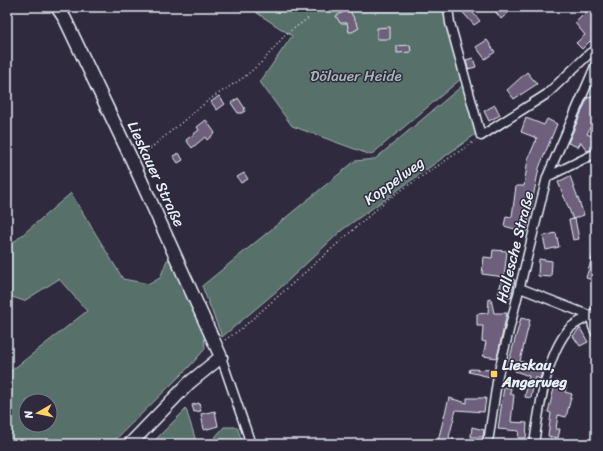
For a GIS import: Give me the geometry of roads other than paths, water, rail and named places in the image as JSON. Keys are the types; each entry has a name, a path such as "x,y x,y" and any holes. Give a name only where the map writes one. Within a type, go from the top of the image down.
{"street":[{"name":"Lieskauer Straße","path":"57,7 65,19 133,162 221,357"},
{"path":"448,7 450,23 481,136 547,94 590,53 596,52"},
{"name":"Hallesche Straße","path":"486,444 489,436 498,375 547,177 596,64"},
{"path":"547,177 596,153"},
{"path":"520,288 593,314"},
{"path":"593,314 593,327 596,333"},
{"path":"534,444 539,410 554,352 569,329 593,314"},
{"path":"130,444 189,383 221,357 251,444"}],"place":[{"name":"Lieskau, Angerweg","path":"494,374"}],"park label":[{"name":"Dölauer Heide","path":"356,76"}]}
